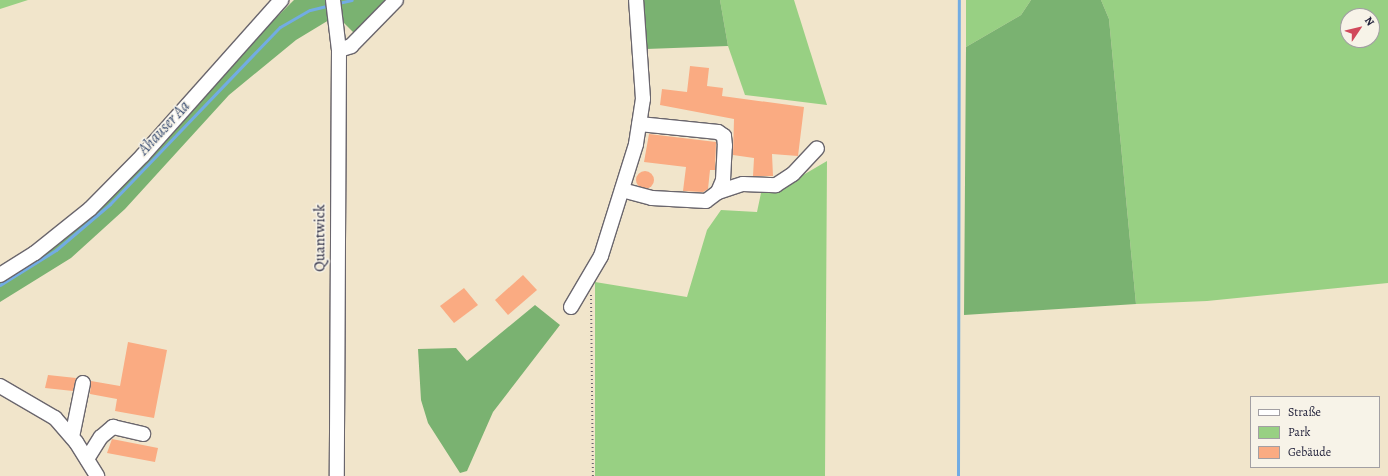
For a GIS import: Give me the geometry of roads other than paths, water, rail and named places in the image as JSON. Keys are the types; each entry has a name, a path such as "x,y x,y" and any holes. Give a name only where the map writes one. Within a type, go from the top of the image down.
{"street":[{"path":"0,275 35,252 90,209 143,155 281,0"},
{"path":"339,50 351,46 396,0"},
{"path":"571,307 584,288 601,256 622,190 639,124 642,52 636,0"},
{"name":"Quantwick","path":"334,5 339,50 337,476"},
{"path":"639,124 718,132 724,136 723,180 718,192"},
{"path":"622,190 652,198 706,201 718,192 743,184 776,185 793,174 817,148"},
{"path":"72,437 83,383"},
{"path":"0,386 43,408 72,437 97,476"},
{"path":"87,459 101,437 113,427 143,434"}],"waterway":[{"name":"Ahauser Aa","path":"338,3 352,0"},
{"path":"958,476 959,0"},
{"name":"Ahauser Aa","path":"0,285 56,250 110,204 280,27 310,10 330,5"}]}
